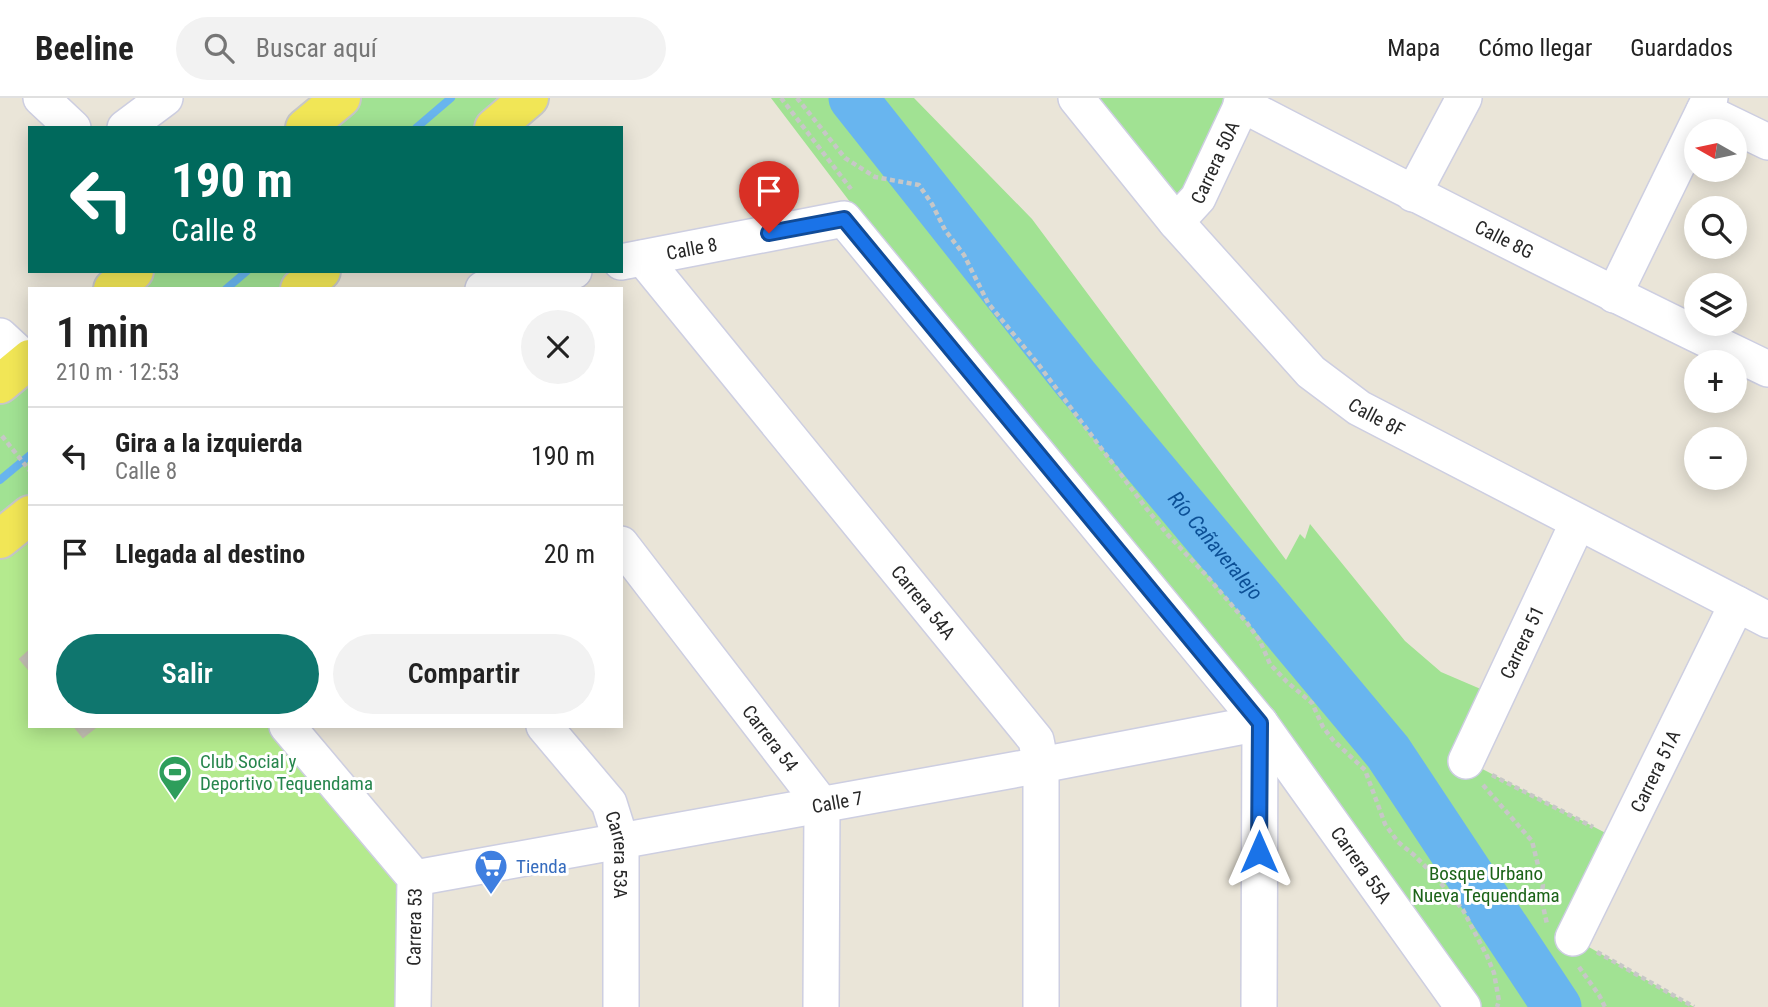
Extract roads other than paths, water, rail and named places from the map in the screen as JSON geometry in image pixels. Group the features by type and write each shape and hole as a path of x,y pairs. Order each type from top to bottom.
{"main road":[{"path":"307,126 341,98"},
{"path":"496,126 529,98"},
{"path":"115,287 132,273"},
{"path":"302,287 319,273"},
{"path":"0,539 28,517"}],"street":[{"path":"41,98 71,126"},
{"path":"128,126 165,98"},
{"name":"Calle 8F","path":"1076,98 1177,222 1311,372 1349,401 1768,621"},
{"path":"1413,194 1464,98"},
{"name":"Carrera 50A","path":"1177,222 1198,198 1243,101"},
{"name":"Calle 8G","path":"1243,101 1413,194 1768,369"},
{"path":"1614,295 1707,105 1768,142"},
{"name":"Calle 8","path":"632,260 844,219"},
{"name":"Carrera 55A","path":"844,219 1260,723 1463,1007"},
{"name":"Carrera 54A","path":"632,260 1036,740 1041,765 1041,1007"},
{"path":"494,287 563,273"},
{"name":"Carrera 51","path":"1466,761 1578,522"},
{"name":"Carrera 54","path":"623,547 822,805"},
{"name":"Carrera 51A","path":"1566,943 1621,841 1737,604"},
{"path":"1259,1007 1260,723"},
{"name":"Calle 7","path":"415,878 1260,723"},
{"name":"Carrera 53","path":"289,728 415,878 413,1007"},
{"name":"Carrera 53A","path":"546,728 609,803 621,841 621,1007"},
{"path":"821,1007 822,805"}],"waterway":[{"path":"418,126 451,98"},
{"name":"Río Cañaveralejo","path":"853,98 1075,378 1388,752 1557,1007"},
{"path":"228,287 245,273"},
{"path":"0,480 28,457"}],"place":[{"name":"Club Social y Deportivo Tequendama","path":"175,802"},
{"name":"Tienda","path":"491,896"}],"park label":[{"name":"Bosque Urbano Nueva Tequendama","path":"1486,884"}]}
